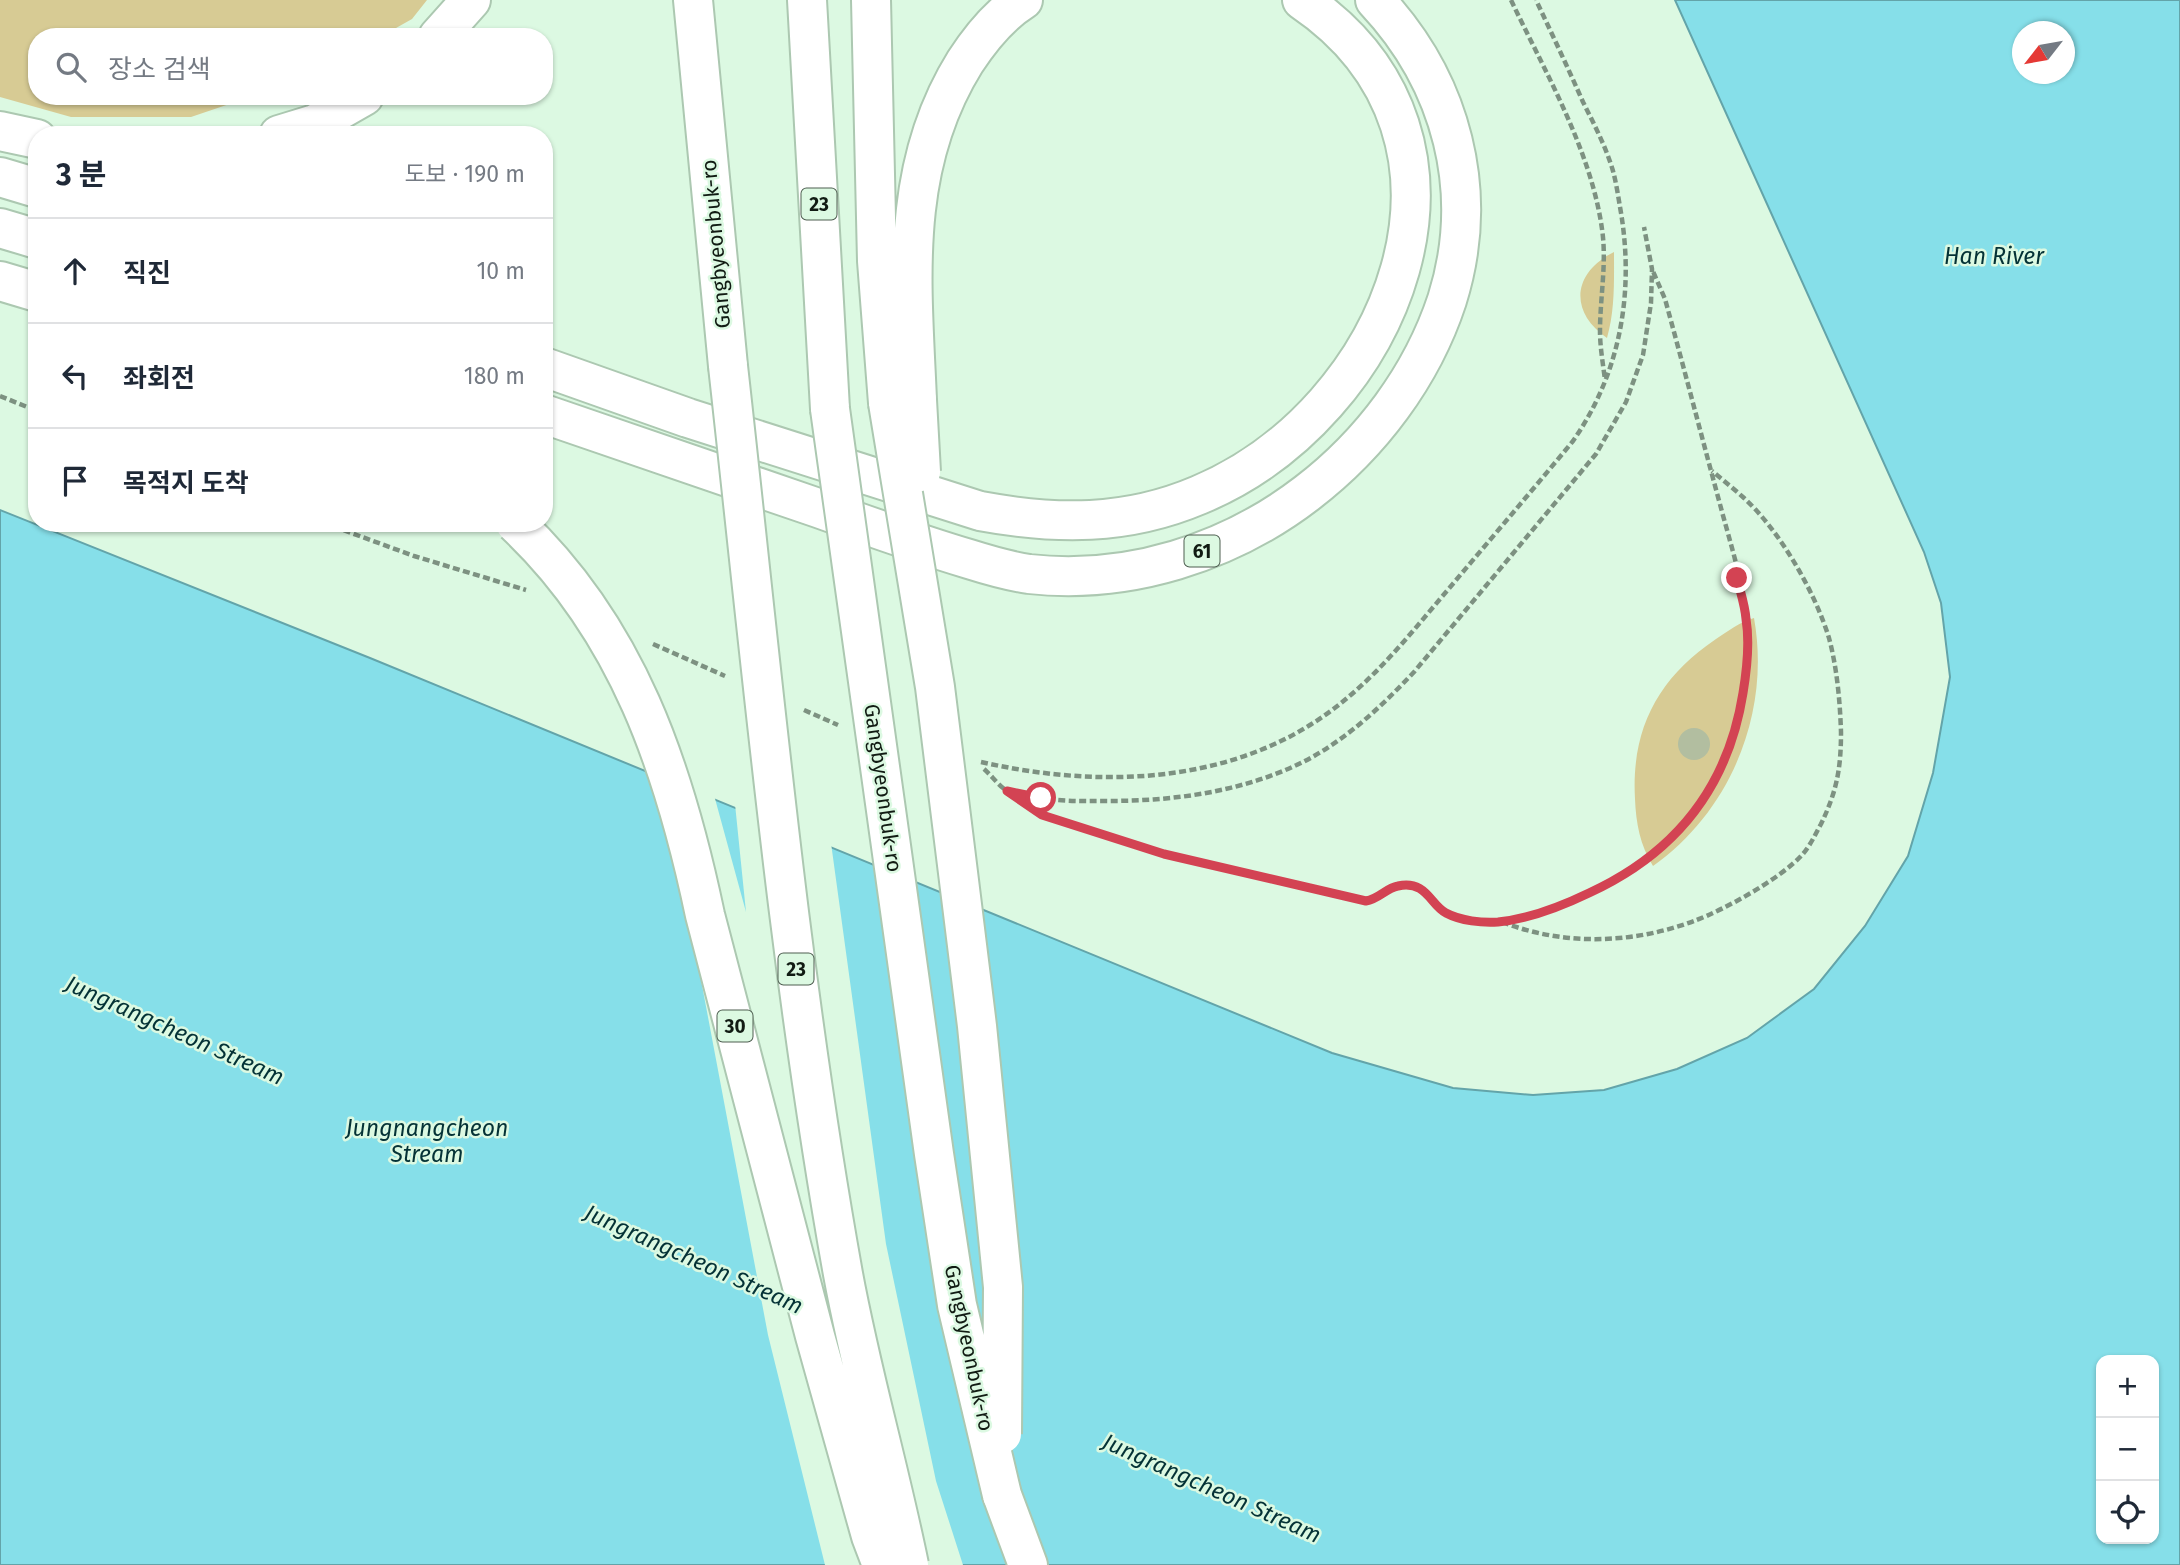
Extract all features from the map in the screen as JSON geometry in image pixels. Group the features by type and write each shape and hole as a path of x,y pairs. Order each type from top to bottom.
{"highway":[{"path":"446,28 471,0"},
{"name":"Gangbyeonbuk-ro","path":"694,0 728,366 799,996 844,1277 865,1381 893,1486 909,1565"},
{"name":"Gangbyeonbuk-ro","path":"807,0 830,409 934,1154 957,1305 1002,1495 1028,1565"},
{"path":"871,0 877,261 902,402 977,1026 1003,1287 1002,1495"},
{"path":"902,402 911,250 921,171 942,106 956,78 995,23 1023,0"},
{"path":"553,370 701,422 943,500 993,513 1060,522 1096,520 1166,507 1209,490 1260,461 1290,439 1341,386 1366,349 1389,306 1410,226 1411,186 1407,148 1382,85 1364,58 1340,32 1302,0"},
{"name":"61","path":"553,417 948,553 1029,573 1100,573 1143,569 1185,558 1241,534 1288,508 1321,482 1382,421 1424,354 1440,320 1453,278 1460,241 1463,200 1459,160 1448,120 1433,83 1416,52 1396,22 1375,0"},
{"path":"308,126 348,105"},
{"path":"0,131 28,137"},
{"path":"0,177 28,185"},
{"path":"0,228 28,236"},
{"path":"0,281 28,289"},
{"name":"30","path":"523,532 570,583 614,649 646,710 672,780 691,845 705,915 815,1336 871,1536 882,1565"}],"path":[{"path":"1511,0 1570,125 1592,186 1602,229 1604,257 1600,334 1605,383"},
{"path":"1007,791 1074,803 1157,800 1242,785 1303,761 1361,723 1386,702 1596,454 1626,402 1643,355 1651,303 1652,269 1644,227"},
{"path":"1500,922 1580,897 1649,859 1686,824 1717,779 1736,732 1746,676 1747,620 1665,299 1652,269"},
{"path":"0,397 28,408"},
{"path":"975,761 1007,791 1042,815 1164,854 1366,901 1376,899 1398,886 1409,886 1429,894 1446,913 1471,920 1500,922 1539,935 1618,938 1673,929 1719,910 1794,863 1813,838 1832,803 1841,759 1840,705 1828,637 1802,578 1768,525 1746,499 1711,471"}],"shaded area":[{"path":"0,0 427,0 412,19 396,28 28,28 28,105 0,97"},
{"path":"28,105 226,105 191,117 71,117"},
{"path":"1614,252 1613,306 1607,338 1586,317 1581,305 1581,293 1583,282 1590,271"},
{"path":"1754,618 1758,653 1756,689 1750,723 1739,757 1724,788 1704,817 1680,843 1653,866 1638,825 1635,774 1638,750 1652,707 1678,671 1696,654 1739,624"}],"water":[{"name":"Jungnangcheon Stream","path":"1675,0 2180,0 2180,1565 0,1565 0,510 28,521 28,532 55,532 370,658 1332,1053 1453,1088 1533,1095 1604,1090 1677,1069 1747,1038 1814,989 1865,926 1908,856 1933,773 1950,677 1941,603 1924,552"}],"pier":[{"path":"655,771 714,795 746,912 735,804 831,843 886,1244 936,1481 963,1565 825,1565 768,1335 681,874"}],"building":[{"path":"1694,728 1706,732 1710,744 1706,756 1694,760 1682,756 1678,744 1682,732"}],"route":[{"path":"1041,798 1007,791 1042,815 1164,854 1366,901 1376,899 1398,886 1409,886 1429,894 1446,913 1488,922 1500,922 1561,905 1603,887 1649,859 1686,824 1717,779 1736,732 1746,676 1747,620 1737,578"}],"water label":[{"name":"Han River","path":"1994,256"},
{"name":"Jungrangcheon Stream","path":"175,1030"},
{"name":"Jungrangcheon Stream","path":"694,1259"},
{"name":"Jungrangcheon Stream","path":"1212,1488"}]}
